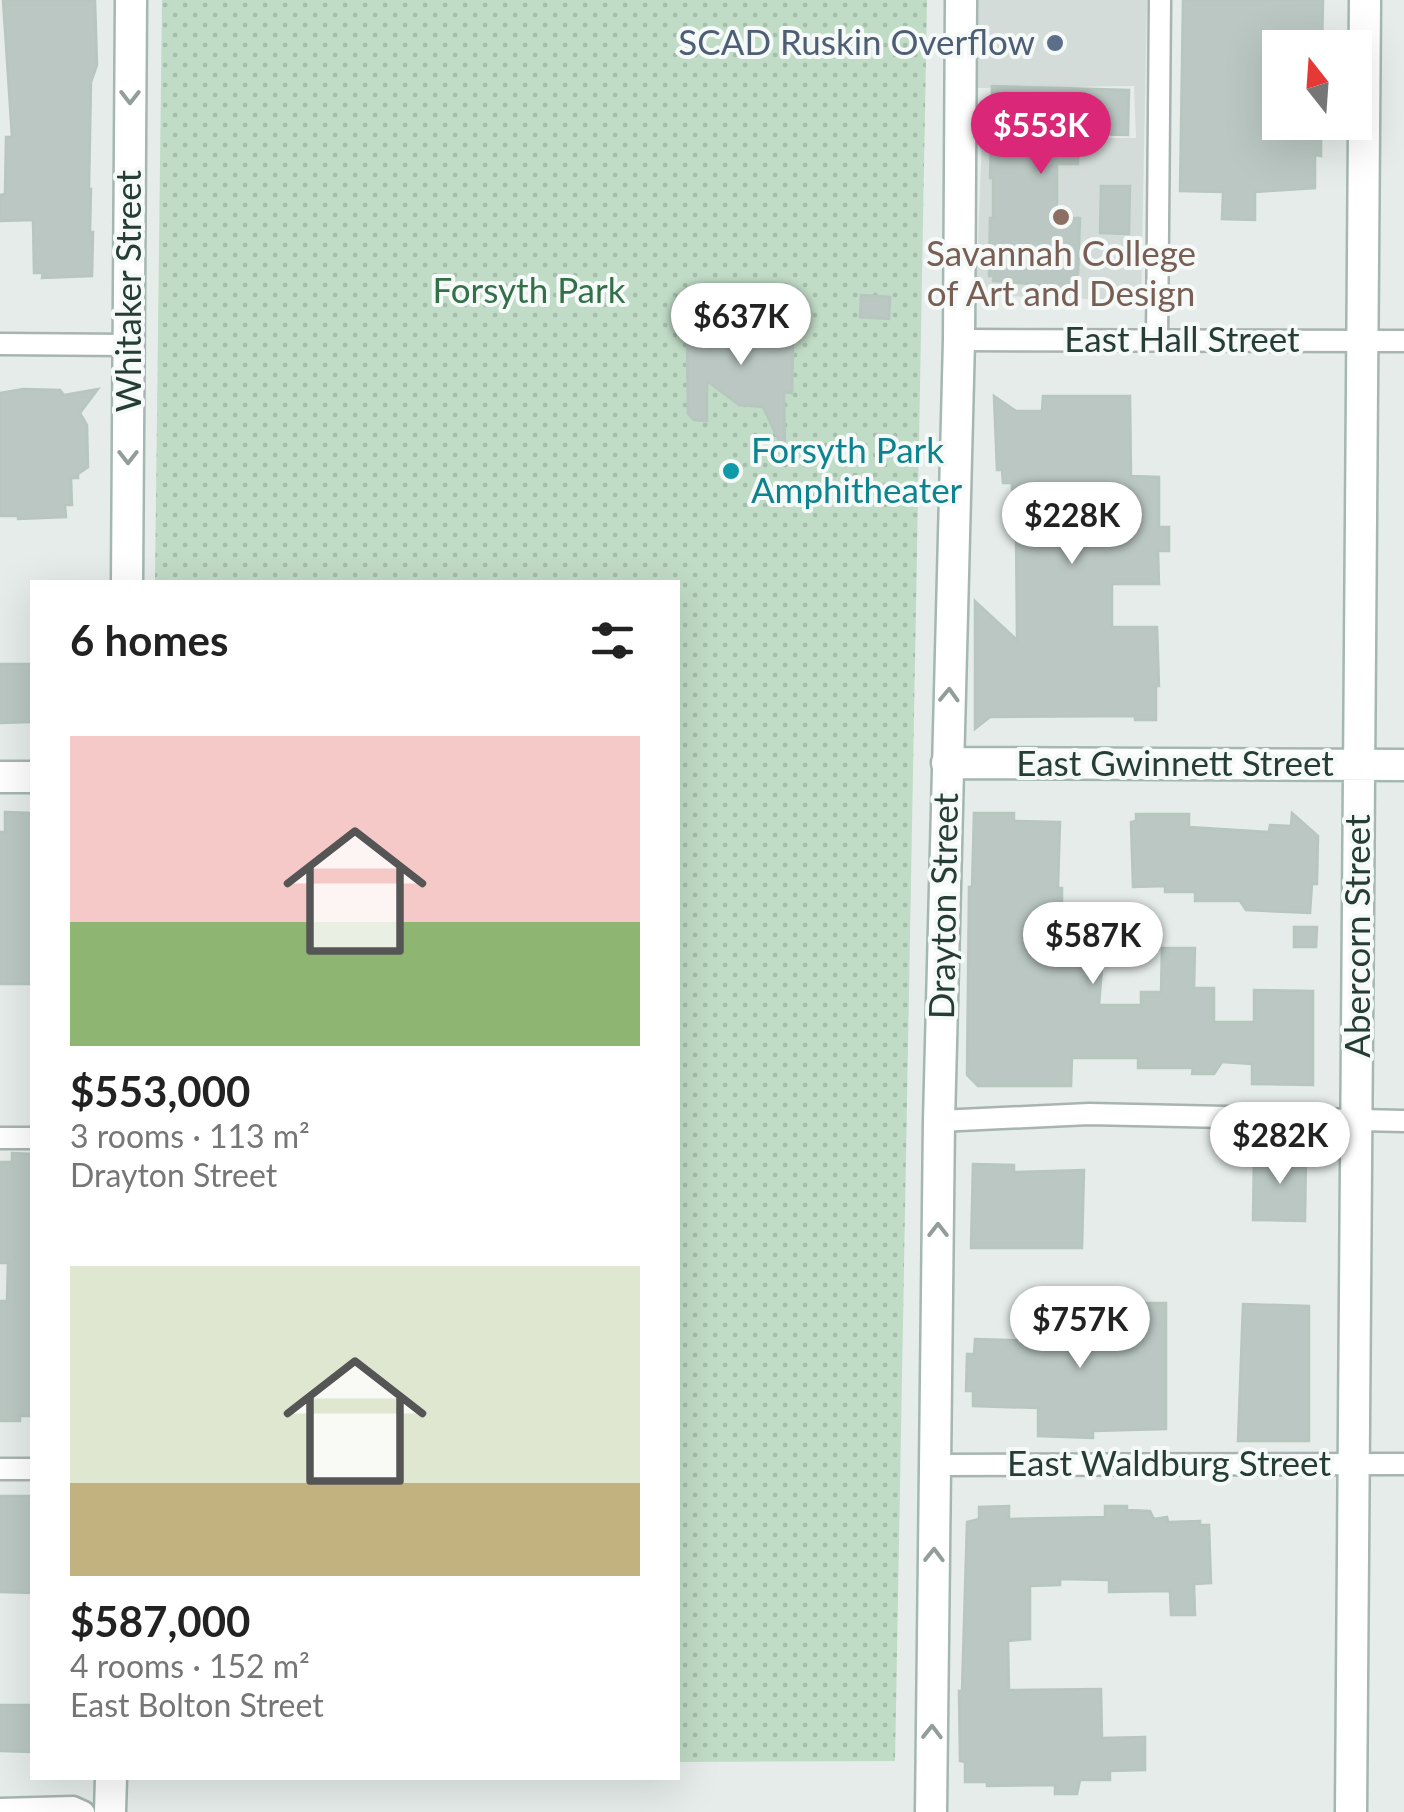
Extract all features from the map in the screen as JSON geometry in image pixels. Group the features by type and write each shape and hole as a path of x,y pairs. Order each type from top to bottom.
{"main road":[{"name":"Whitaker Street","path":"127,580 131,0"},
{"name":"Drayton Street","path":"931,1812 939,1121 959,340 962,0"},
{"name":"Abercorn Street","path":"1352,1812 1365,0"},
{"name":"East Gwinnett Street","path":"947,762 1404,765"},
{"path":"0,777 30,777"},
{"path":"110,1812 112,1780"}],"street":[{"path":"1158,340 1160,0"},
{"name":"East Hall Street","path":"959,340 1404,341"},
{"path":"0,344 128,345"},
{"path":"939,1121 1089,1114 1404,1121"},
{"path":"0,1138 30,1138"},
{"name":"East Waldburg Street","path":"935,1465 1404,1464"},
{"path":"0,1469 30,1470"},
{"path":"0,1809 73,1806 84,1812"}],"shaded area":[{"name":"Savannah College of Art and Design","path":"976,0 1147,0 1141,301 976,295 982,138 1136,138 1134,86 974,88"}],"green space":[{"name":"Forsyth Park","path":"162,0 927,0 895,1761 680,1762 680,580 155,580"}],"building":[{"path":"3,0 95,0 97,65 91,82 89,189 92,276 42,278 43,273 34,273 33,220 0,221 0,195 5,194 6,137 12,137"},
{"path":"1183,0 1323,0 1322,30 1262,30 1262,140 1321,140 1321,156 1315,155 1315,188 1255,192 1255,220 1222,219 1223,192 1180,191"},
{"path":"992,86 1129,90 1128,135 1078,134 1078,164 1057,164 1057,218 1080,218 1078,274 1073,279 1073,292 1046,290 1047,285 993,281 994,276 989,276 993,218"},
{"path":"1101,186 1130,186 1129,234 1100,233"},
{"path":"861,295 890,297 889,319 860,317"},
{"path":"735,302 746,302 754,310 758,338 793,338 792,393 784,392 785,454 763,407 739,405 707,381 707,421 694,420 688,414 687,337 722,337 725,311"},
{"path":"98,389 80,413 87,425 88,467 78,478 71,478 72,505 65,505 66,517 0,516 0,393 60,390 64,395"},
{"path":"994,396 1016,411 1042,411 1043,396 1130,396 1131,476 1159,477 1159,527 1169,527 1169,551 1158,551 1159,584 1112,584 1112,627 1157,627 1156,720 1135,720 1135,716 990,717 975,729 975,601 1017,640 1012,483 1003,483 1002,470 997,470"},
{"path":"0,664 30,664 30,722 0,723"},
{"path":"5,812 30,813 30,984 0,984 0,832 5,832"},
{"path":"974,813 1014,813 1014,821 1060,822 1058,888 1062,888 1062,952 1103,955 1099,1005 1141,1005 1141,992 1161,992 1162,948 1195,948 1194,988 1214,988 1214,1022 1254,1022 1254,990 1313,991 1313,1085 1252,1084 1252,1064 1222,1062 1214,1074 1192,1074 1193,1068 1138,1068 1138,1058 1072,1058 1071,1086 978,1086 967,1075 969,887"},
{"path":"1292,813 1318,836 1317,884 1312,884 1310,913 1246,910 1240,901 1195,901 1195,892 1165,892 1165,886 1133,887 1131,822 1136,821 1136,814 1189,814 1189,827 1269,832 1270,825 1291,826"},
{"path":"1294,927 1317,927 1316,947 1294,947"},
{"path":"12,1153 30,1154 30,1416 20,1416 20,1421 0,1421 0,1301 7,1301 8,1263 0,1263 0,1162 12,1162"},
{"path":"1254,1154 1306,1155 1305,1221 1253,1220"},
{"path":"973,1164 1014,1165 1014,1172 1084,1170 1082,1248 971,1248"},
{"path":"1114,1303 1166,1303 1166,1429 1093,1431 1093,1438 1038,1436 1038,1408 973,1406 973,1391 966,1391 967,1354 974,1354 975,1339 1039,1341 1040,1310 1114,1312"},
{"path":"1243,1304 1309,1306 1309,1441 1238,1441"},
{"path":"0,1496 30,1496 30,1593 0,1592"},
{"path":"1009,1506 1009,1519 1105,1517 1105,1506 1127,1506 1127,1510 1150,1511 1154,1519 1167,1517 1168,1522 1200,1521 1200,1525 1209,1525 1211,1583 1194,1584 1195,1615 1171,1615 1170,1591 1109,1592 1109,1580 1060,1579 1060,1585 1030,1586 1030,1639 1008,1641 1009,1690 1101,1689 1102,1738 1145,1737 1145,1770 1110,1771 1110,1780 1080,1780 1077,1794 1055,1794 1055,1785 987,1786 987,1782 965,1782 965,1762 960,1761 959,1691 967,1522 979,1519 979,1507"},
{"path":"0,1705 30,1705 30,1752 0,1751"}],"place":[{"name":"SCAD Ruskin Overflow","path":"1055,43"},
{"name":"Savannah College of Art and Design","path":"1061,217"},
{"name":"Forsyth Park Amphitheater","path":"731,471"}]}
